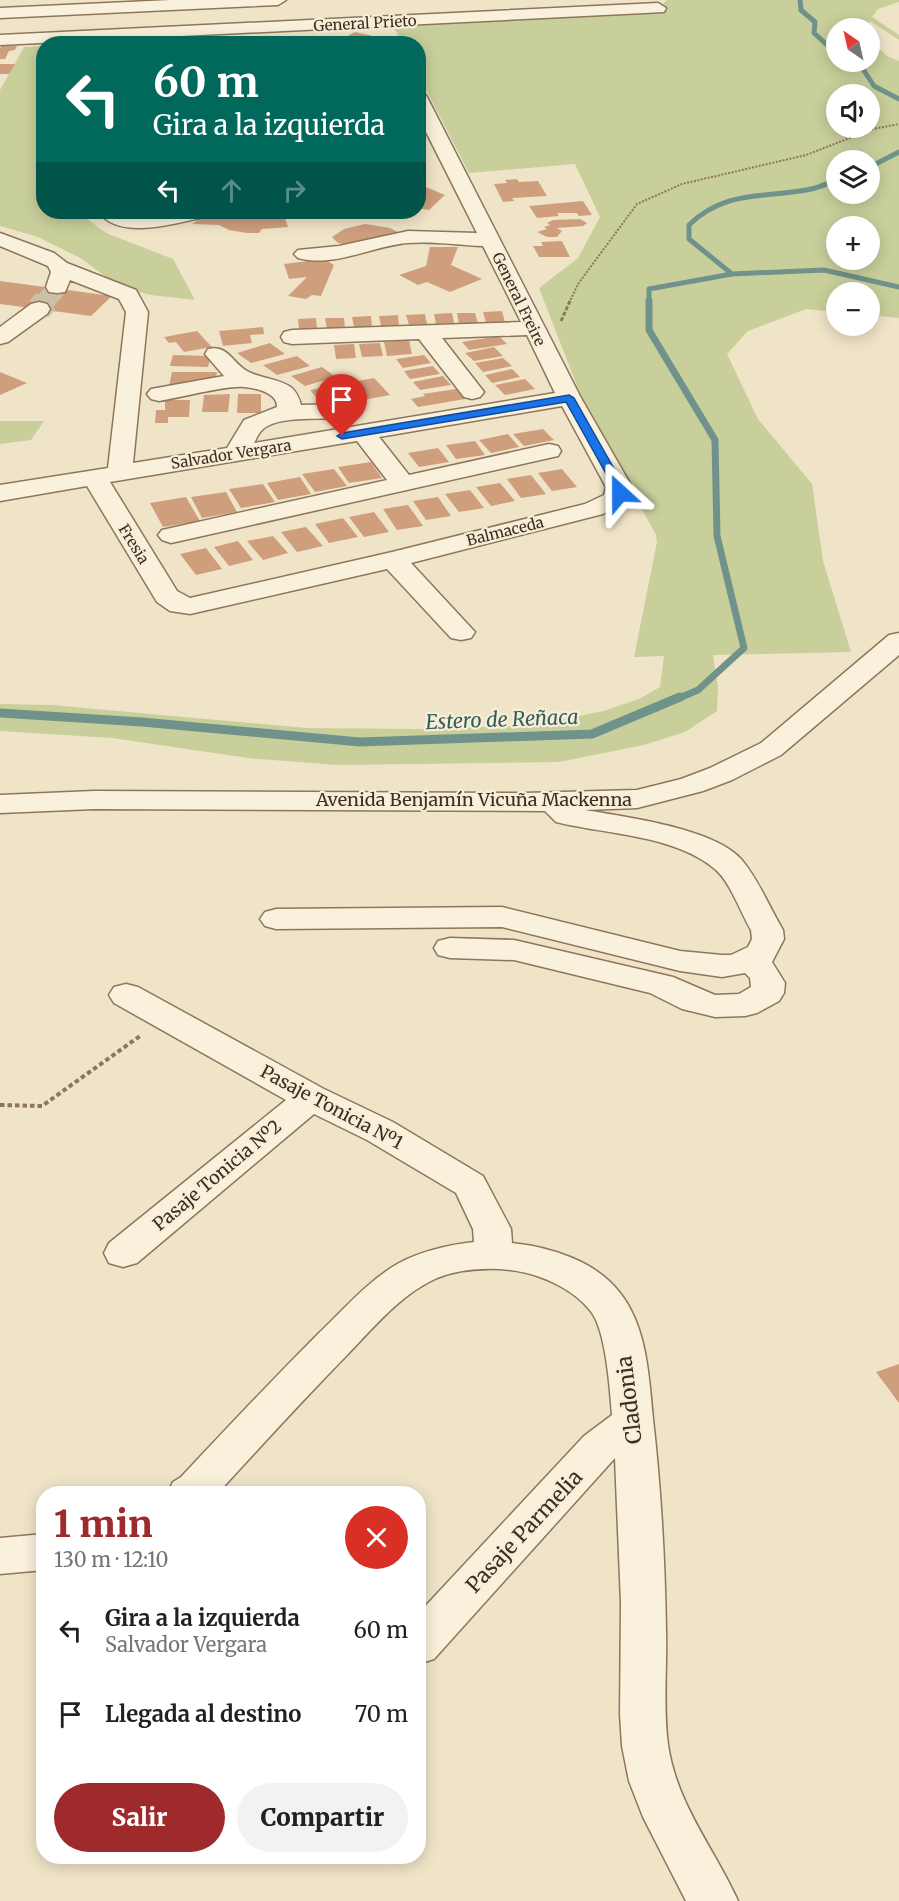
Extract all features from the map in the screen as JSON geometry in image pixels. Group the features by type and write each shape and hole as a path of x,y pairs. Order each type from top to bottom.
{"street":[{"path":"0,13 278,0"},
{"name":"General Prieto","path":"92,36 275,28 384,28 658,8"},
{"path":"275,28 280,34 285,35 325,36"},
{"name":"General Prieto","path":"0,40 36,38"},
{"name":"General Freire","path":"426,113 546,354 619,488 616,499"},
{"path":"426,147 442,145"},
{"path":"119,219 139,222 157,219"},
{"path":"305,254 339,252 408,237 489,240"},
{"path":"0,239 47,257 58,278 128,295 137,312 120,472"},
{"path":"0,337 39,309"},
{"path":"292,337 535,328"},
{"path":"426,333 472,392"},
{"path":"216,354 244,379 280,391 288,397 289,411"},
{"path":"159,394 244,379"},
{"name":"Salvador Vergara","path":"0,493 569,398"},
{"path":"236,453 252,425 289,411 325,413 344,411"},
{"path":"373,431 412,482"},
{"path":"171,535 549,451"},
{"name":"Fresia","path":"94,477 167,596 180,605"},
{"name":"Balmaceda","path":"180,605 203,604 393,560 594,509 616,499"},
{"path":"393,560 461,632"},
{"name":"Avenida Benjamín Vicuña Mackenna","path":"0,804 94,800 548,801 637,799 674,790 721,774 747,762 792,734 899,641"},
{"path":"612,799 625,809 670,827 687,842"},
{"path":"276,919 502,917 680,961 722,966 751,961 766,947 767,930 728,864 687,842 567,815 548,801"},
{"path":"450,948 514,950 661,985 694,1001 716,1006 745,1005 767,993 769,985 767,976 751,961"},
{"name":"Pasaje Tonicia Nº1","path":"126,995 311,1098 380,1131 470,1185 492,1229 493,1255"},
{"name":"Pasaje Tonicia Nº2","path":"123,1253 311,1098"},
{"name":"Cladonia","path":"199,1486 306,1371 388,1290 425,1268 470,1257 493,1255 538,1262 560,1269 587,1286 610,1306 626,1359 633,1421 642,1556 644,1667 642,1723 648,1763 660,1803 678,1844 713,1901"},
{"name":"Pasaje Parmelia","path":"426,1636 599,1449 633,1421"},
{"path":"0,1556 36,1553"}],"path":[{"path":"546,354 578,284 637,204 673,186 814,154 885,125 899,124"},
{"path":"0,1105 42,1106 165,1018"}],"green space":[{"path":"667,0 899,0 899,2 878,9 874,18 826,18 826,72 880,72 880,49 887,56 899,61 899,318 880,316 880,282 826,282 826,311 806,309 748,331 727,354 758,419 812,484 823,561 851,652 713,655 718,687 717,711 685,732 644,745 559,762 337,765 248,758 112,738 0,731 0,704 52,705 307,728 421,729 517,726 604,711 641,698 660,687 664,656 634,657 657,542 656,535 581,396 539,288 578,258 600,217 575,164 469,173 426,90 426,36 398,36 393,26 638,14 658,8"},
{"path":"880,22 899,35 899,40 880,28"},
{"path":"36,46 36,219 87,219 106,233 173,259 195,300 151,295 119,287 82,259 38,237 0,226 0,90 24,47"},
{"path":"0,421 44,421 31,440 0,444"}],"building":[{"path":"355,32 373,36 348,36"},
{"path":"2,46 17,46 15,50 9,51 5,59 0,59"},
{"path":"0,64 15,64 9,74 0,74"},
{"path":"517,179 519,182 538,181 547,196 512,198 514,201 503,202 494,184"},
{"path":"426,187 445,195 429,210 426,209"},
{"path":"583,201 592,215 557,213 559,216 537,218 529,206"},
{"path":"200,219 285,219 288,227 247,233 229,230 219,225 192,224"},
{"path":"580,219 587,223 583,226 557,228 562,231 557,237 547,237 537,232 547,229 544,227 550,225 547,223 553,220"},
{"path":"365,224 390,228 398,232 348,245 338,243 332,237 344,229"},
{"path":"562,241 570,257 539,257 533,246 543,246 541,242"},
{"path":"430,247 458,247 451,265 482,279 450,292 427,282 418,285 399,275 426,266"},
{"path":"324,259 334,265 321,296 312,295 306,299 288,296 307,277 289,279 284,264"},
{"path":"0,281 112,296 91,316 0,304"},
{"path":"502,311 505,322 486,322 483,312"},
{"path":"452,313 454,323 436,324 434,314"},
{"path":"457,313 475,313 478,323 459,324"},
{"path":"425,314 427,324 409,325 406,315"},
{"path":"398,315 399,326 381,326 379,316"},
{"path":"371,316 372,327 354,327 352,317"},
{"path":"316,318 317,329 299,329 298,319"},
{"path":"325,318 344,318 345,328 327,329"},
{"path":"263,327 264,334 250,335 252,343 223,346 219,331"},
{"path":"197,331 212,347 184,352 176,342 169,343 164,337"},
{"path":"499,336 507,344 469,350 462,342"},
{"path":"409,340 412,354 387,356 384,342"},
{"path":"270,343 285,354 251,363 237,353"},
{"path":"380,343 383,356 362,357 359,344"},
{"path":"354,344 356,358 336,359 334,345"},
{"path":"494,347 503,356 474,361 465,353"},
{"path":"173,355 211,356 208,367 170,366"},
{"path":"424,355 431,363 403,368 396,359"},
{"path":"297,356 310,366 277,375 263,365"},
{"path":"503,358 512,366 483,372 475,363"},
{"path":"433,366 440,374 410,379 404,371"},
{"path":"322,367 336,377 305,386 291,376"},
{"path":"512,369 520,377 492,383 485,375"},
{"path":"0,372 27,383 0,395"},
{"path":"172,372 217,372 215,382 184,382 183,386 169,386"},
{"path":"443,376 451,385 420,390 413,382"},
{"path":"374,378 390,395 363,400 348,383"},
{"path":"525,379 535,389 505,395 495,385"},
{"path":"337,385 353,404 326,409 310,390"},
{"path":"456,389 465,399 418,407 411,399 425,396 423,394"},
{"path":"230,394 228,412 202,412 204,395"},
{"path":"238,394 261,394 261,413 237,413"},
{"path":"165,400 190,400 189,417 168,417 168,423 155,423 156,410 165,410"},
{"path":"543,429 554,440 524,446 513,434"},
{"path":"508,434 519,447 491,453 479,440"},
{"path":"475,441 485,455 456,459 446,445"},
{"path":"438,448 449,462 419,467 408,453"},
{"path":"371,462 382,478 349,483 338,467"},
{"path":"334,469 347,486 315,492 302,474"},
{"path":"562,469 577,487 552,491 538,473"},
{"path":"531,475 546,494 521,498 507,479"},
{"path":"300,477 311,494 278,500 267,483"},
{"path":"500,483 515,501 491,506 476,487"},
{"path":"263,484 275,502 241,508 229,489"},
{"path":"470,490 484,508 459,512 445,494"},
{"path":"226,492 237,512 202,518 191,497"},
{"path":"186,497 200,521 163,527 150,503"},
{"path":"438,497 451,516 426,520 413,501"},
{"path":"408,505 423,526 397,530 383,509"},
{"path":"374,512 389,532 364,537 349,517"},
{"path":"343,518 358,537 329,543 315,524"},
{"path":"306,527 323,546 297,552 281,532"},
{"path":"273,536 288,553 263,560 247,541"},
{"path":"238,541 253,560 229,566 214,547"},
{"path":"206,548 222,569 196,575 180,554"},
{"path":"899,1364 899,1403 876,1372"}],"waterway":[{"path":"800,0 801,10 815,22 814,33 826,44"},
{"path":"865,72 874,86 899,99"},
{"path":"880,162 899,152"},
{"path":"732,274 689,239 689,225 703,214 731,200 794,192 826,184"},
{"name":"Estero de Reñaca","path":"732,274 824,270 899,287"},
{"name":"Estero de Reñaca","path":"677,699 698,690 744,648 717,536 715,440 649,330 649,289 732,274"},
{"name":"Estero de Reñaca","path":"0,713 142,722 360,742 592,734 680,697"}],"tunnel":[{"path":"44,303 56,289"},
{"path":"39,309 46,301"}],"route":[{"path":"342,436 569,398 620,493"}]}
